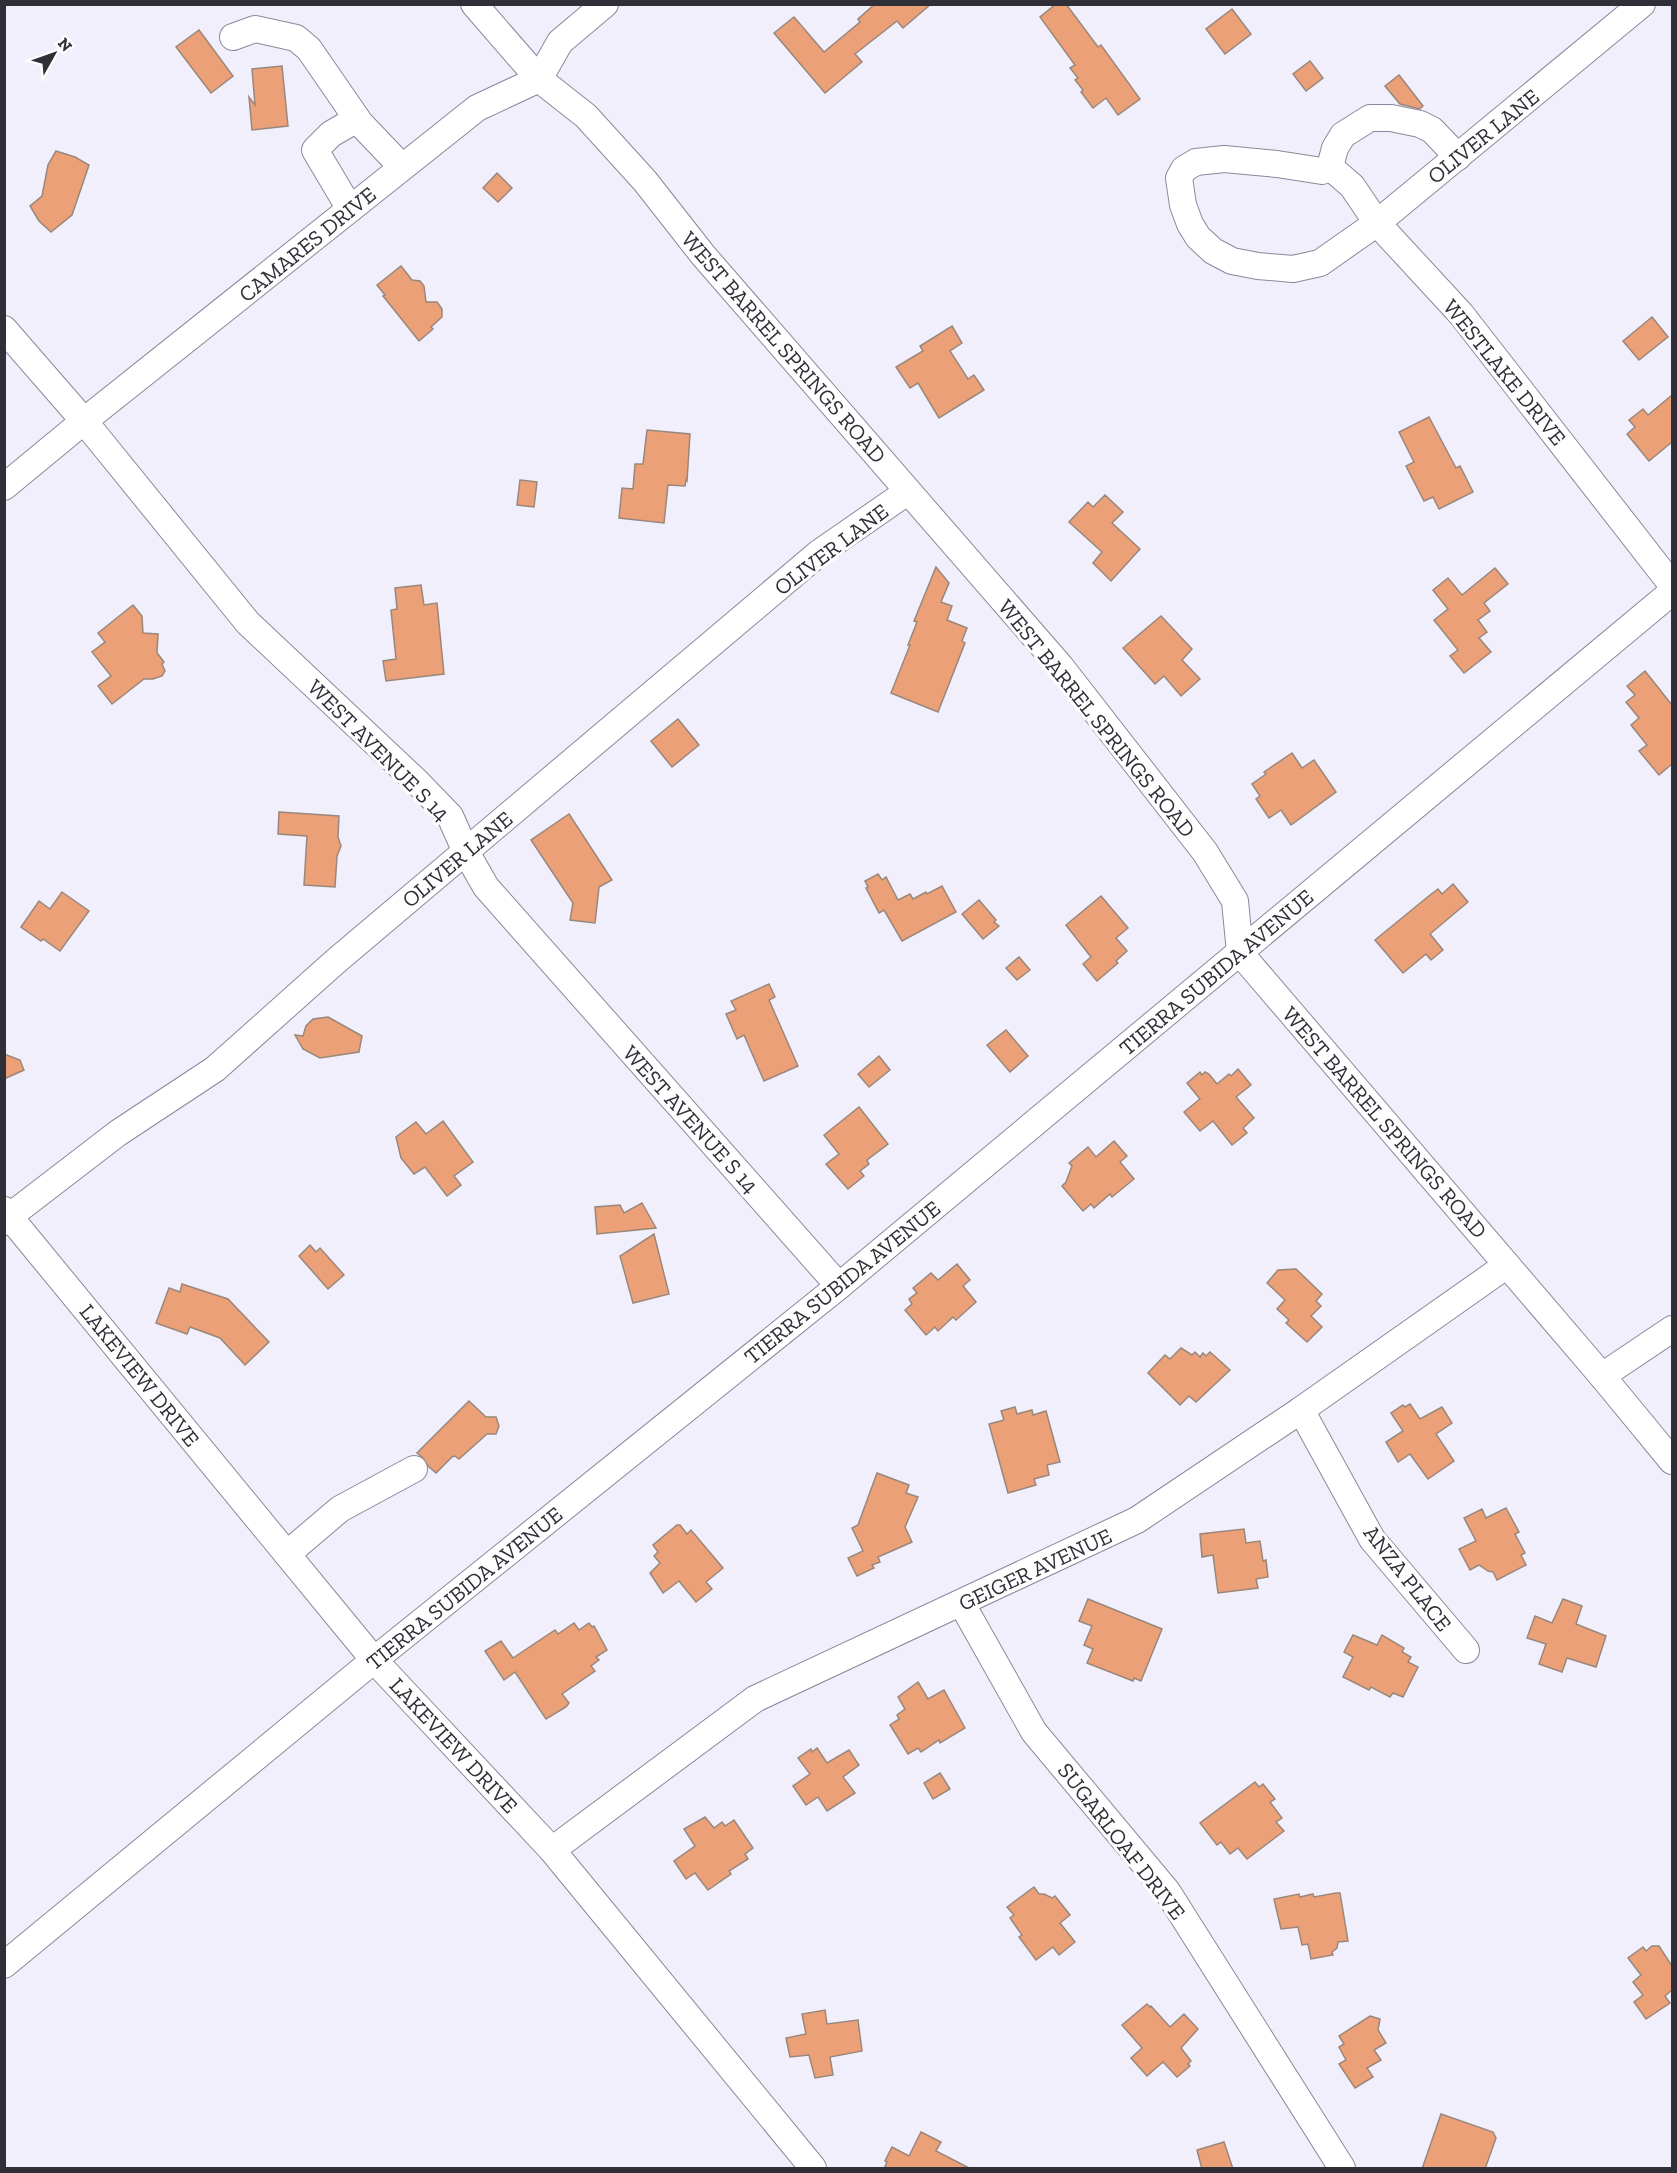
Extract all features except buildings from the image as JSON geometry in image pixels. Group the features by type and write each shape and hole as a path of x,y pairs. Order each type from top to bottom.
{"street":[{"name":"WEST BARREL SPRINGS ROAD","path":"474,4 539,79 586,116 645,181 703,255 1062,667 1205,852 1235,902 1240,953 1672,1461"},
{"path":"539,79 560,42 606,4"},
{"name":"OLIVER LANE","path":"1330,167 1322,171 1224,159 1196,162 1184,169 1179,178 1183,205 1198,237 1213,251 1232,261 1293,269 1320,263 1377,223 1642,4"},
{"path":"233,37 255,29 296,38 309,49 357,119 402,167"},
{"name":"CAMARES DRIVE","path":"4,487 477,108 539,79"},
{"path":"1330,167 1335,148 1343,135 1370,118 1391,118 1420,124 1432,130 1458,157"},
{"path":"350,209 315,150 331,134 357,119"},
{"name":"WESTLAKE DRIVE","path":"1330,167 1352,186 1377,223 1461,314 1672,585"},
{"name":"WEST AVENUE S 14","path":"4,329 84,421 248,623 450,816 466,852 486,887 839,1286"},
{"name":"OLIVER LANE","path":"6,1216 118,1133 215,1069 336,961 819,553 908,492"},
{"name":"TIERRA SUBIDA AVENUE","path":"7,1961 374,1659 839,1286 1672,592"},
{"name":"LAKEVIEW DRIVE","path":"6,1216 374,1659 552,1850 813,2169"},
{"name":"GEIGER AVENUE","path":"552,1850 755,1699 962,1604 1137,1520 1300,1410 1507,1265"},
{"path":"1602,1376 1672,1329"},
{"name":"ANZA PLACE","path":"1300,1410 1372,1539 1466,1650"},
{"path":"287,1554 340,1509 414,1469"},
{"name":"SUGARLOAF DRIVE","path":"962,1604 1035,1732 1167,1891 1342,2169"}]}
